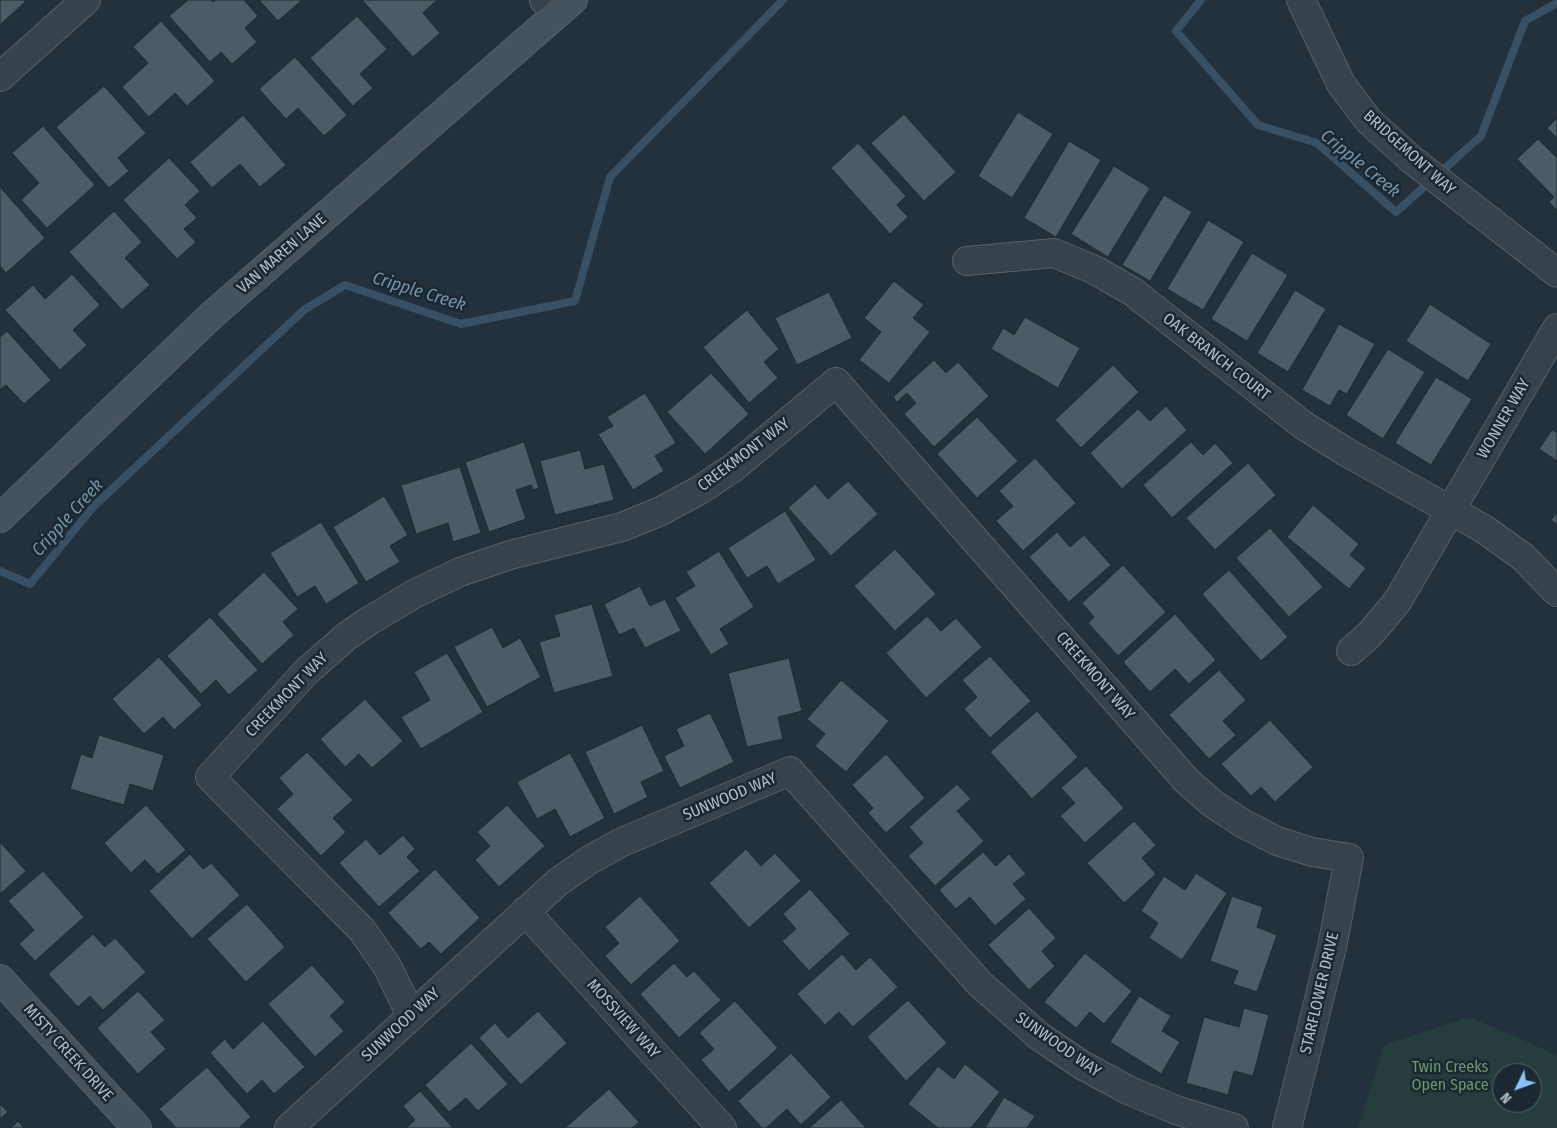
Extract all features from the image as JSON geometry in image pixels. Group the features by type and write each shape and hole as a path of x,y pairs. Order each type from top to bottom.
{"main road":[{"name":"VAN MAREN LANE","path":"0,518 212,315 558,5"},
{"name":"MISTY CREEK DRIVE","path":"0,979 137,1128"}],"street":[{"path":"0,77 86,0"},
{"name":"BRIDGEMONT WAY","path":"1301,0 1341,84 1369,121 1411,159 1469,206 1557,273"},
{"name":"OAK BRANCH COURT","path":"967,261 1054,253 1095,270 1134,292 1303,425 1346,452 1484,529 1523,558 1557,592"},
{"name":"WONNER WAY","path":"1352,651 1370,634 1397,602 1557,328"},
{"name":"CREEKMONT WAY","path":"411,1015 387,966 362,930 210,778 306,672 347,636 369,621 414,594 460,572 510,555 622,527 661,511 698,491 734,467 836,382 1186,780 1229,814 1277,841 1312,852 1349,858"},
{"name":"SUNWOOD WAY","path":"289,1128 558,882 588,861 620,844 790,771 980,984 1039,1036 1082,1065 1128,1090 1176,1110 1234,1128"},
{"name":"STARFLOWER DRIVE","path":"1287,1128 1332,947 1349,858"},
{"name":"MOSSVIEW WAY","path":"525,911 722,1128"}],"green space":[{"name":"Twin Creeks Open Space","path":"1470,1017 1557,1055 1557,1128 1358,1128 1384,1045"}],"building":[{"path":"0,0 24,0 25,2 0,25"},
{"path":"188,0 211,0 213,2 215,0 244,0 258,16 245,28 257,42 232,64 221,52 210,62 169,16"},
{"path":"259,0 302,0 278,21"},
{"path":"362,0 437,0 423,13 440,33 413,57"},
{"path":"357,16 387,49 360,74 373,88 353,106 310,58"},
{"path":"161,21 215,81 187,106 175,93 149,117 122,87 148,63 133,47"},
{"path":"295,57 347,115 324,136 298,108 286,119 259,89"},
{"path":"104,86 146,133 118,158 129,171 109,188 56,127"},
{"path":"1018,112 1053,134 1012,198 978,176"},
{"path":"904,114 956,172 924,201 871,143"},
{"path":"243,115 286,165 260,187 240,164 212,188 190,162"},
{"path":"1557,118 1557,138 1547,128"},
{"path":"43,126 95,185 47,228 21,200 39,183 12,153"},
{"path":"1538,139 1557,158 1557,211 1549,202 1554,197 1517,159"},
{"path":"1069,141 1101,160 1056,237 1024,218"},
{"path":"858,143 906,196 897,205 908,217 890,234 831,168"},
{"path":"169,158 200,191 185,205 197,218 184,229 196,242 177,259 123,200"},
{"path":"1114,166 1150,188 1108,257 1071,234"},
{"path":"0,187 45,238 6,273 0,266"},
{"path":"1164,195 1192,212 1150,281 1122,265"},
{"path":"114,211 142,242 125,258 150,285 122,310 69,252"},
{"path":"1208,220 1244,242 1203,310 1167,289"},
{"path":"1252,253 1288,275 1247,341 1211,319"},
{"path":"72,274 100,305 73,330 87,345 60,370 5,310 33,285 45,299"},
{"path":"894,281 924,305 913,318 930,332 889,383 859,360 881,332 864,318"},
{"path":"1295,290 1326,309 1288,372 1257,353"},
{"path":"829,292 852,338 797,365 775,318"},
{"path":"1430,304 1491,344 1468,381 1406,341"},
{"path":"747,310 779,349 764,362 778,378 749,403 703,347"},
{"path":"1025,317 1080,348 1058,388 991,349 1003,328 1014,335"},
{"path":"1339,324 1375,344 1347,394 1339,390 1330,406 1302,390"},
{"path":"7,331 51,380 24,404 6,385 0,390 0,337"},
{"path":"1388,349 1425,372 1383,439 1346,415"},
{"path":"934,360 946,373 958,362 989,396 934,447 904,414 916,403 907,393 897,402 893,397"},
{"path":"1113,365 1139,392 1081,448 1055,420"},
{"path":"711,373 749,414 705,454 667,412"},
{"path":"1436,377 1472,399 1431,465 1395,443"},
{"path":"645,393 676,443 655,456 664,471 633,490 598,434 613,426 607,417"},
{"path":"1166,406 1187,430 1122,489 1090,453 1138,409 1150,421"},
{"path":"977,417 1018,461 977,498 937,454"},
{"path":"1552,430 1557,433 1557,461 1539,449"},
{"path":"524,442 539,488 533,490 531,485 516,490 526,519 489,532 465,462"},
{"path":"1191,442 1203,455 1215,443 1233,463 1172,518 1143,485"},
{"path":"580,450 585,469 604,464 614,500 555,515 540,461"},
{"path":"1035,458 1076,503 1023,551 996,521 1013,506 999,491"},
{"path":"1248,463 1276,495 1215,550 1186,518"},
{"path":"460,467 481,533 453,542 448,523 416,534 401,485"},
{"path":"848,481 878,514 831,556 788,508 815,484 828,499"},
{"path":"384,496 408,535 390,546 400,562 366,582 333,527"},
{"path":"1313,505 1359,544 1350,555 1366,568 1349,589 1287,537"},
{"path":"785,511 816,560 778,584 767,566 747,578 728,548"},
{"path":"1557,512 1557,525 1551,520"},
{"path":"321,522 359,583 326,604 315,586 297,597 270,553"},
{"path":"1270,528 1323,587 1289,617 1236,558"},
{"path":"1057,532 1070,547 1084,535 1111,565 1069,602 1029,557"},
{"path":"895,549 936,594 895,631 854,586"},
{"path":"719,551 754,607 720,629 729,644 711,655 675,598 695,586 686,572"},
{"path":"1123,565 1166,612 1118,656 1088,623 1094,617 1082,603"},
{"path":"1229,570 1288,637 1261,661 1202,594"},
{"path":"264,572 298,609 283,622 294,635 262,664 217,614"},
{"path":"640,586 650,606 665,599 681,631 645,648 634,628 619,635 604,604"},
{"path":"592,604 613,676 554,693 539,642 560,636 554,615"},
{"path":"1175,614 1216,660 1189,684 1175,669 1150,692 1123,662"},
{"path":"927,616 941,631 956,618 982,647 926,698 886,653"},
{"path":"210,617 258,670 229,695 216,680 201,694 167,656"},
{"path":"492,627 503,648 520,638 541,677 487,707 454,647"},
{"path":"447,653 483,712 421,749 401,717 430,700 414,672"},
{"path":"990,656 1031,701 990,738 964,709 977,697 962,680"},
{"path":"159,657 202,705 174,730 163,717 144,734 112,699"},
{"path":"789,658 802,711 778,717 783,739 747,747 728,673"},
{"path":"1219,670 1246,700 1223,721 1236,735 1209,759 1169,715"},
{"path":"841,680 889,721 846,772 815,746 825,734 807,719"},
{"path":"365,699 403,741 372,768 359,754 345,767 320,739"},
{"path":"1037,711 1078,757 1032,799 990,752"},
{"path":"710,713 734,762 680,788 664,756 684,746 676,729"},
{"path":"1270,720 1313,767 1275,802 1261,787 1251,796 1221,764"},
{"path":"642,725 664,771 641,782 648,797 614,814 585,752"},
{"path":"99,735 164,755 153,791 130,784 124,805 70,789 81,754 92,758"},
{"path":"307,752 353,800 333,818 346,832 321,856 277,809 293,794 279,778"},
{"path":"570,753 605,818 570,837 555,809 537,819 517,782"},
{"path":"886,754 925,798 886,833 868,813 873,808 852,785"},
{"path":"1086,766 1124,808 1085,843 1060,816 1075,803 1061,788"},
{"path":"957,784 971,799 957,811 984,841 935,886 908,856 923,843 909,827"},
{"path":"146,805 186,850 158,874 145,860 131,873 104,843"},
{"path":"507,805 545,846 499,887 475,860 490,846 477,832"},
{"path":"1134,821 1156,845 1142,858 1156,874 1124,903 1087,863"},
{"path":"403,835 415,849 407,857 420,871 379,907 339,863 366,839 380,855"},
{"path":"0,842 26,871 0,894"},
{"path":"746,849 761,866 775,853 801,881 749,928 709,883"},
{"path":"983,852 996,866 1009,854 1026,874 1013,884 1026,899 995,926 970,897 956,909 939,890"},
{"path":"190,854 203,869 211,863 240,895 192,939 149,891"},
{"path":"435,869 480,918 441,954 429,942 421,949 388,913"},
{"path":"43,871 84,917 35,961 19,944 34,930 8,901"},
{"path":"1196,873 1227,893 1182,960 1149,938 1158,923 1141,911 1164,876 1185,890"},
{"path":"810,889 850,934 809,971 782,941 796,929 783,914"},
{"path":"640,896 680,941 631,985 605,956 619,943 605,927"},
{"path":"1232,896 1263,907 1257,927 1277,935 1257,992 1233,984 1238,971 1210,961"},
{"path":"247,904 285,947 246,982 207,939"},
{"path":"1029,908 1056,938 1042,951 1055,966 1029,990 988,945"},
{"path":"93,934 105,947 115,938 146,972 103,1010 90,996 78,1007 48,974"},
{"path":"1085,953 1132,991 1104,1024 1090,1012 1076,1028 1044,1002"},
{"path":"842,954 856,970 870,957 898,987 853,1027 839,1012 825,1025 797,994"},
{"path":"674,963 687,977 694,971 721,1000 679,1038 640,994"},
{"path":"312,965 345,1002 330,1016 344,1031 315,1057 268,1004"},
{"path":"138,991 165,1020 151,1032 166,1049 138,1074 97,1028"},
{"path":"1139,996 1171,1016 1162,1031 1180,1042 1161,1074 1110,1042"},
{"path":"908,1000 947,1043 906,1081 867,1037"},
{"path":"735,1001 778,1048 729,1092 701,1060 714,1049 699,1033"},
{"path":"1244,1008 1269,1015 1253,1076 1234,1071 1228,1095 1186,1083 1204,1017 1239,1027"},
{"path":"538,1011 567,1043 521,1085 479,1038 495,1023 508,1038"},
{"path":"263,1021 305,1067 274,1094 262,1080 247,1094 210,1053 225,1039 233,1049"},
{"path":"471,1043 508,1084 478,1111 466,1098 449,1112 425,1085"},
{"path":"791,1053 831,1097 801,1125 787,1109 766,1128 762,1128 738,1101"},
{"path":"965,1064 1000,1092 971,1128 938,1128 908,1104 938,1066 954,1079"},
{"path":"207,1067 251,1117 239,1128 176,1128 159,1109"},
{"path":"609,1089 639,1122 632,1128 565,1128"},
{"path":"420,1091 453,1128 406,1128 415,1120 403,1106"},
{"path":"1004,1097 1035,1116 1027,1128 985,1128"},
{"path":"841,1100 866,1128 809,1128"},
{"path":"0,1104 8,1112 0,1119"},
{"path":"18,1121 24,1128 11,1128"}],"waterway":[{"name":"Cripple Creek","path":"0,571 30,584 94,506 304,310 345,285 461,324 575,301 610,177 783,0"},
{"name":"Cripple Creek","path":"1201,0 1176,31 1258,125 1317,143 1396,212 1481,136 1525,21 1557,3"}]}
